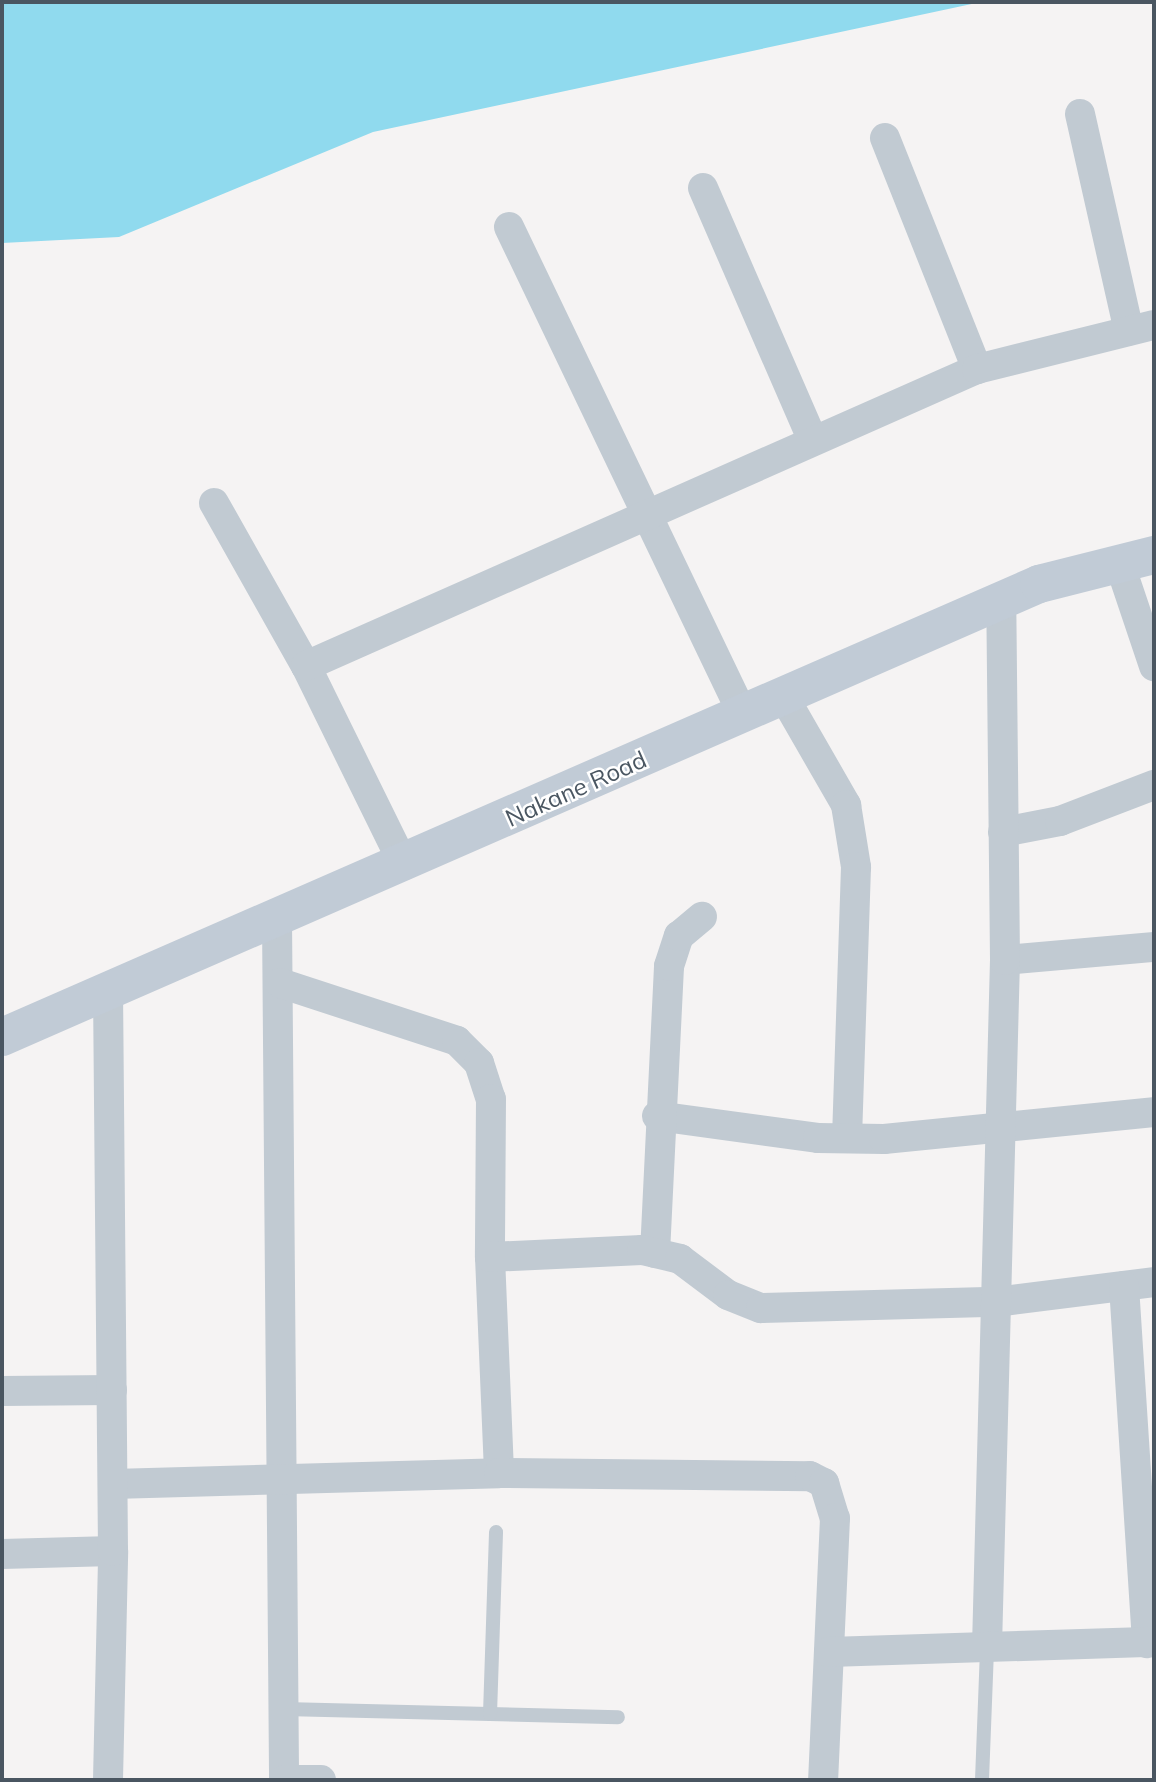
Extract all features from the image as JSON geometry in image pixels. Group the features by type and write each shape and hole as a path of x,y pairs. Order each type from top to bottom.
{"street":[{"path":"306,666 812,439 976,369 1141,328 1080,114"},
{"path":"885,138 976,369"},
{"path":"703,188 812,439"},
{"path":"509,227 743,715"},
{"path":"214,503 306,666 404,865"},
{"path":"1137,560 1154,666"},
{"name":"Nakane Road","path":"2,1037 404,865 1039,584 1137,560"},
{"path":"986,1647 1004,960 1001,601"},
{"path":"784,697 846,806 856,867 847,1138"},
{"path":"1003,832 1060,821 1154,785"},
{"path":"655,1253 657,1116 669,966 679,936 702,917"},
{"path":"277,919 280,983 284,1780 321,1780"},
{"path":"1004,960 1154,947"},
{"path":"280,983 457,1041 479,1063 491,1099 489,1257 499,1473"},
{"path":"108,992 113,1484 108,1780"},
{"path":"657,1116 847,1138 1000,1129 1154,1112"},
{"path":"489,1257 655,1253 680,1259 728,1294 761,1308 996,1302 1154,1282"},
{"path":"829,1652 1151,1642 1124,1286"},
{"path":"2,1391 112,1390"},
{"path":"113,1484 282,1477 791,1471 824,1483 835,1518 823,1780"},
{"path":"2,1554 113,1551"}],"lane":[{"path":"490,1714 496,1532"},
{"path":"982,1780 986,1647"},
{"path":"284,1709 618,1717"}],"water":[{"path":"2,2 981,2 373,132 119,237 2,243"}]}
